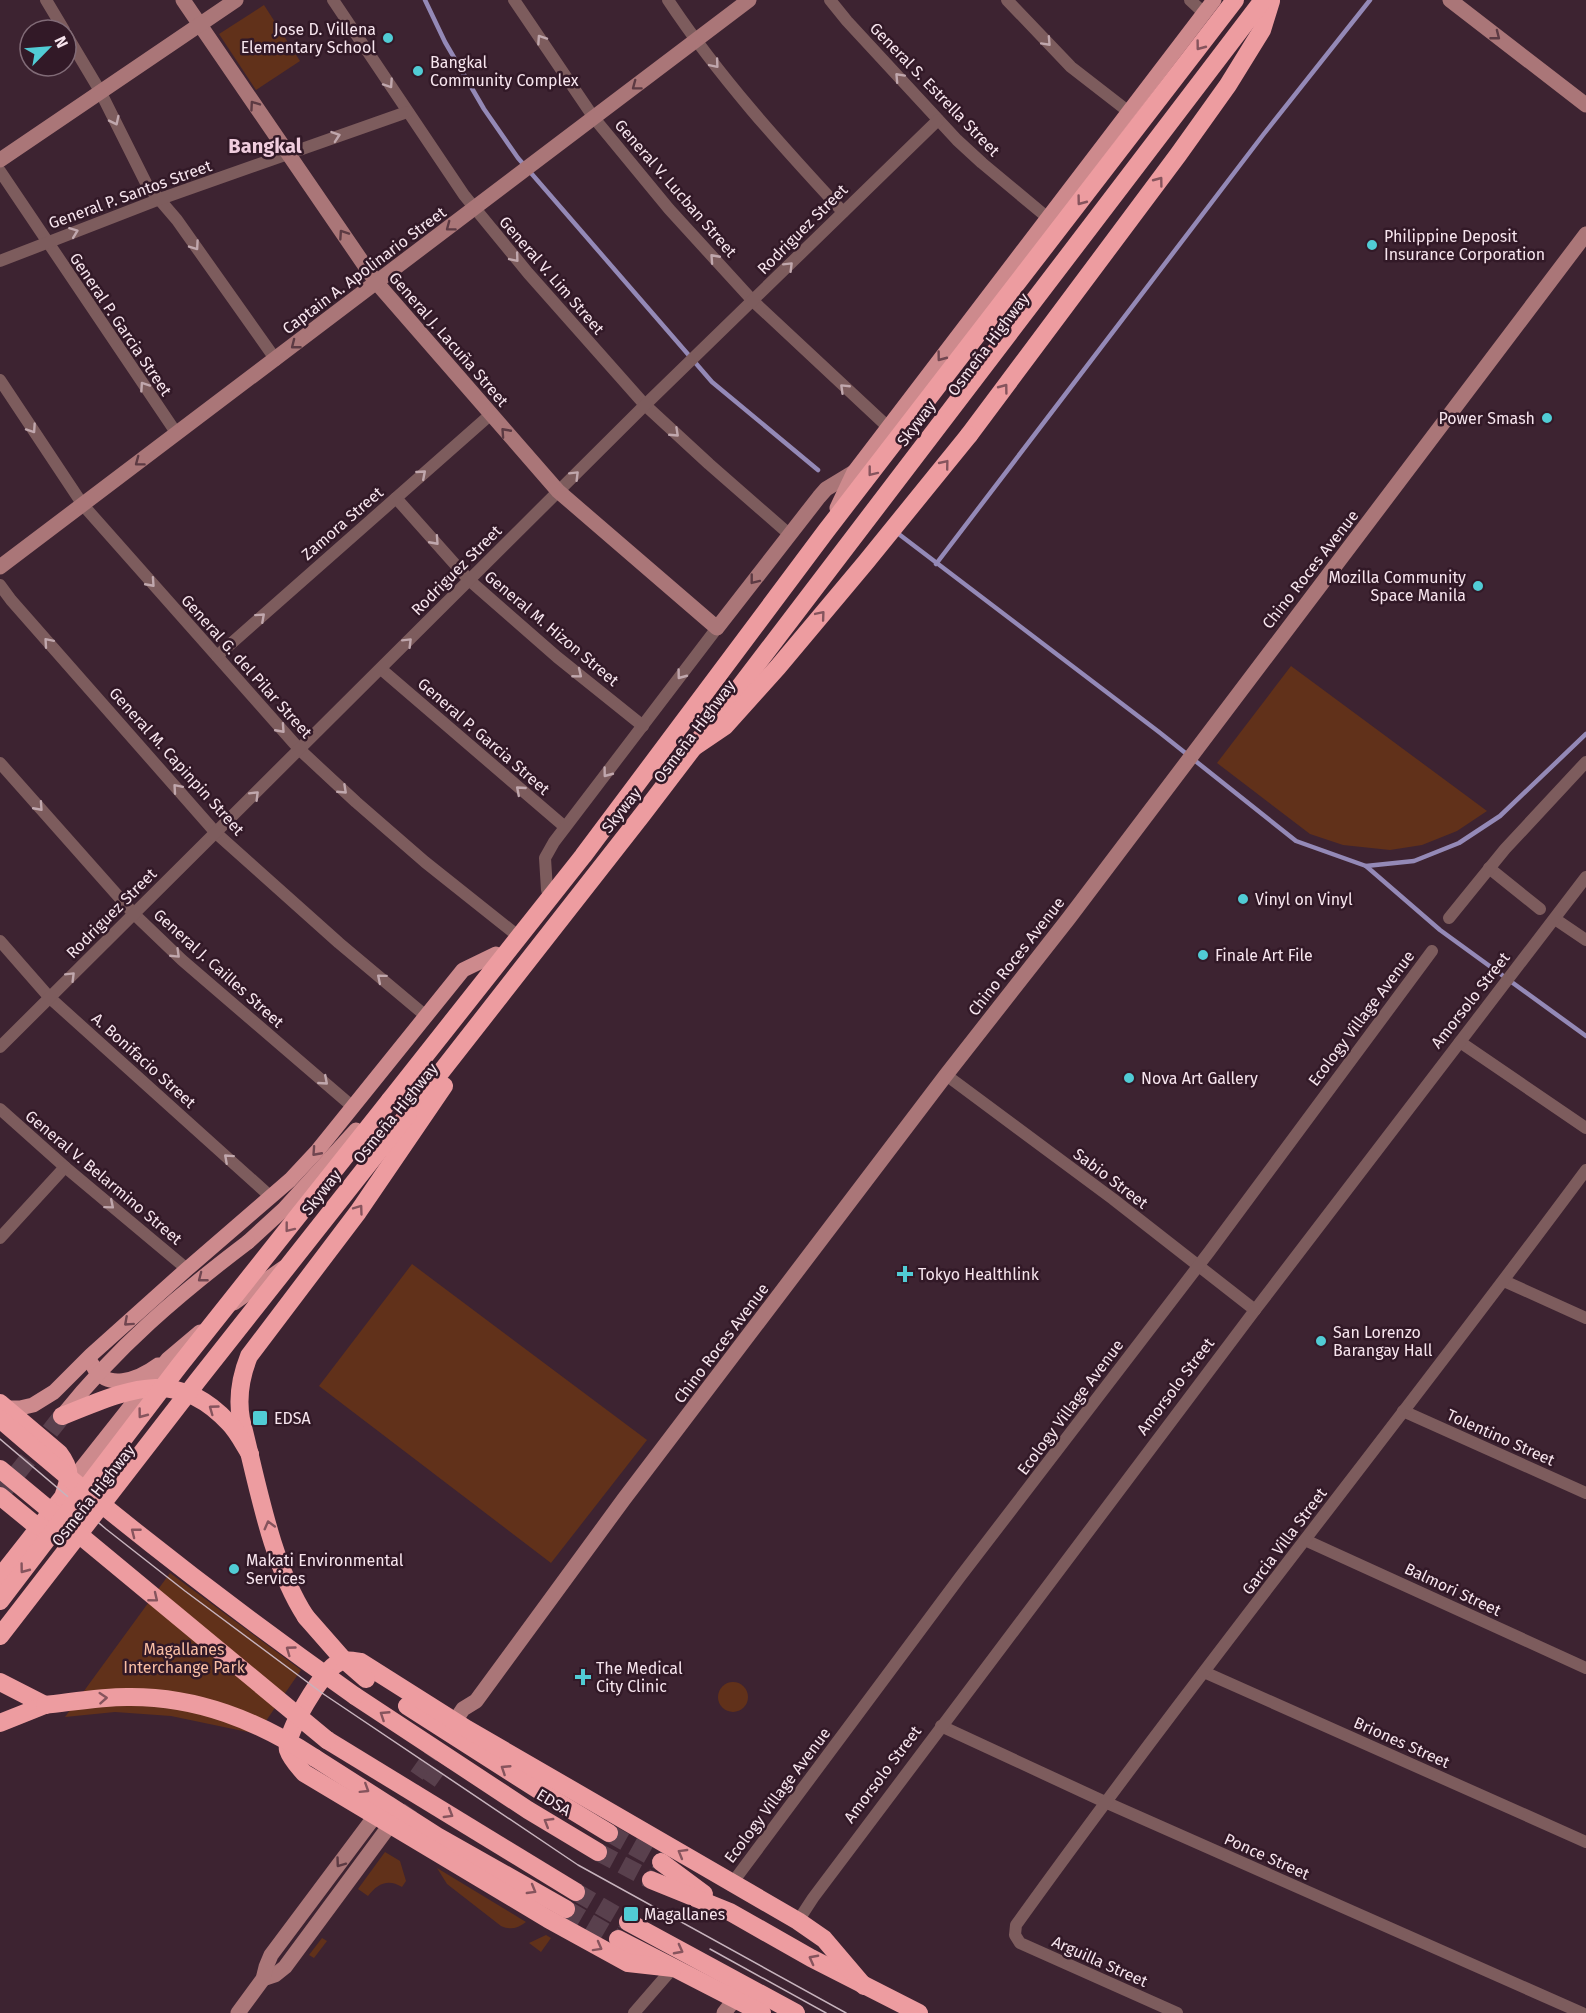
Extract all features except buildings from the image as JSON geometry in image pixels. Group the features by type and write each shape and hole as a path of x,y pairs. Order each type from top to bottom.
{"highway":[{"name":"Skyway","path":"0,1600 179,1366 583,856 833,521 1236,0"},
{"name":"Skyway","path":"0,1636 694,747 1269,0"},
{"path":"694,747 725,726 778,667 969,435 1228,85 1262,30 1269,0"},
{"path":"467,1052 358,1212 272,1322 249,1356 240,1387 239,1408 279,1563 306,1617 342,1658 366,1679 609,1833"},
{"path":"62,1416 140,1388 180,1390 219,1413 231,1424 250,1454"},
{"path":"0,1577 63,1497 69,1482 69,1471 59,1453 2,1410"},
{"name":"EDSA","path":"2,1410 126,1525 183,1570 355,1696 528,1810 598,1852"},
{"path":"0,1469 327,1740 576,1892"},
{"path":"0,1496 34,1524 109,1561"},
{"path":"673,1968 628,1963 548,1919 389,1819 304,1773 288,1749 291,1731 312,1694 336,1663 344,1660 361,1662 459,1728 798,1921 824,1939 864,1986"},
{"path":"0,1682 45,1706"},
{"path":"0,1723 45,1706 100,1698 128,1697 184,1702 208,1707 275,1733 437,1836 567,1909"},
{"path":"661,1862 730,1912"},
{"path":"651,1880 730,1912 864,1986 919,2013"},
{"path":"628,1922 796,2013"},
{"path":"618,1939 673,1968 730,2006 762,2013"}],"main road":[{"name":"General J. Lacuña Street","path":"183,0 376,282 558,491 717,628"},
{"path":"0,160 236,0"},
{"name":"Captain A. Apolinario Street","path":"0,567 749,0"},
{"name":"Osmeña Highway","path":"62,1416 92,1378 117,1352 184,1292 248,1242 291,1202 369,1114 547,890 838,508 854,472 1214,0"},
{"name":"Osmeña Highway","path":"0,1645 305,1252 467,1052 648,821 1269,0"},
{"path":"1450,0 1586,105"},
{"name":"Chino Roces Avenue","path":"459,1728 463,1709 476,1701 624,1499 1069,918 1586,234"},
{"name":"Osmeña Highway","path":"717,628 826,489 854,472"},
{"name":"Osmeña Highway","path":"2,1410 20,1408 44,1400 187,1269 271,1197 318,1150 463,970 496,954"},
{"path":"91,1355 92,1366 97,1374 109,1381 125,1381 148,1373 168,1359 238,1299 305,1252"},
{"path":"63,1497 81,1468 168,1359"},
{"path":"238,2013 263,1979 271,1955 389,1819"}],"street":[{"path":"46,0 57,18"},
{"name":"General V. Lim Street","path":"333,0 474,209 528,273 645,405 789,534"},
{"name":"General V. Lucban Street","path":"514,0 594,118 669,209 753,301 888,427"},
{"path":"668,0 695,41 781,145 843,212"},
{"name":"General S. Estrella Street","path":"830,0 938,120 982,163 1048,218"},
{"path":"1007,0 1071,67 1129,112"},
{"path":"1190,0 1204,13"},
{"path":"78,54 100,91 147,185 177,220 276,360"},
{"name":"General P. Santos Street","path":"0,261 160,199 407,112"},
{"name":"Rodriguez Street","path":"0,1047 645,405 938,120"},
{"name":"General P. Garcia Street","path":"0,171 177,434"},
{"name":"General G. del Pilar Street","path":"0,380 83,505 300,750 408,847 513,932"},
{"name":"Zamora Street","path":"217,656 490,415"},
{"name":"General M. Hizon Street","path":"396,498 470,580 557,657 643,726"},
{"name":"General M. Capinpin Street","path":"0,585 216,833 339,943 426,1016"},
{"name":"Osmeña Highway","path":"547,890 545,858 554,842 717,628"},
{"name":"General P. Garcia Street","path":"381,669 566,827"},
{"path":"1449,918 1512,841 1586,762"},
{"name":"General J. Cailles Street","path":"0,763 134,914 182,960 353,1107"},
{"path":"1489,868 1540,909"},
{"name":"Amorsolo Street","path":"798,1921 941,1726 1586,877"},
{"path":"1555,919 1586,940"},
{"name":"A. Bonifacio Street","path":"0,941 50,998 271,1197"},
{"name":"Ecology Village Avenue","path":"733,1882 953,1587 1198,1266 1432,951"},
{"path":"1460,1042 1586,1128"},
{"name":"Sabio Street","path":"946,1076 1113,1199 1255,1310"},
{"name":"General V. Belarmino Street","path":"0,1109 65,1167 187,1269"},
{"path":"0,1238 65,1167"},
{"name":"Garcia Villa Street","path":"1015,1935 1016,1925 1105,1802 1504,1281 1586,1170"},
{"path":"1504,1281 1586,1318"},
{"name":"Tolentino Street","path":"1403,1411 1586,1493"},
{"name":"Balmori Street","path":"1305,1540 1586,1668"},
{"name":"Briones Street","path":"1204,1672 1586,1842"},
{"name":"Ponce Street","path":"941,1726 1105,1802 1582,2013"},
{"name":"Arguilla Street","path":"1015,1935 1020,1943 1177,2013"},
{"path":"634,2013 673,1968"}],"green space":[{"path":"264,5 300,61 256,90 219,34"},
{"path":"1291,666 1487,811 1457,831 1422,845 1390,850 1343,845 1310,834 1217,763"},
{"path":"412,1264 647,1440 551,1563 319,1386"},
{"name":"Magallanes Interchange Park","path":"170,1573 301,1670 257,1734 171,1716 115,1712 65,1717"},
{"path":"733,1682 739,1683 747,1691 747,1703 739,1711 733,1712 727,1711 719,1703 718,1697 719,1691 727,1683"},
{"path":"385,1852 400,1861 406,1881 402,1887 392,1883 383,1884 375,1888 368,1896 358,1889"},
{"path":"437,1868 526,1922 514,1928 501,1926 447,1884"},
{"path":"546,1935 551,1938 541,1952 529,1943"},
{"path":"322,1938 327,1941 314,1958 309,1955"}],"waterway":[{"path":"425,0 445,42 484,109 518,158 712,382 818,470"},
{"path":"936,564 1263,135 1370,0"},
{"path":"900,535 1159,732 1296,841 1366,866 1440,930 1586,1036"},
{"path":"1366,866 1414,861 1459,843 1500,816 1586,734"}],"tunnel":[{"path":"0,1495 62,1416"},
{"path":"390,1813 451,1727"},
{"path":"402,1820 463,1734"},
{"path":"609,1833 661,1862"},
{"path":"598,1852 651,1880"},
{"path":"576,1892 628,1922"},
{"path":"566,1909 618,1939"}],"tram line":[{"path":"0,1439 106,1529 322,1693 578,1865 846,2013"},
{"path":"710,1949 826,2013"}],"place":[{"name":"Jose D. Villena Elementary School","path":"388,38"},
{"name":"Bangkal Community Complex","path":"418,71"},
{"name":"Philippine Deposit Insurance Corporation","path":"1372,245"},
{"name":"Power Smash","path":"1547,418"},
{"name":"Mozilla Community Space Manila","path":"1478,586"},
{"name":"Vinyl on Vinyl","path":"1243,899"},
{"name":"Finale Art File","path":"1203,955"},
{"name":"Nova Art Gallery","path":"1129,1078"},
{"name":"Tokyo Healthlink","path":"905,1274"},
{"name":"San Lorenzo Barangay Hall","path":"1321,1341"},
{"name":"EDSA","path":"260,1418"},
{"name":"Makati Environmental Services","path":"234,1569"},
{"name":"The Medical City Clinic","path":"583,1677"},
{"name":"Magallanes","path":"631,1914"}],"district":[{"name":"Bangkal","path":"265,146"}]}
